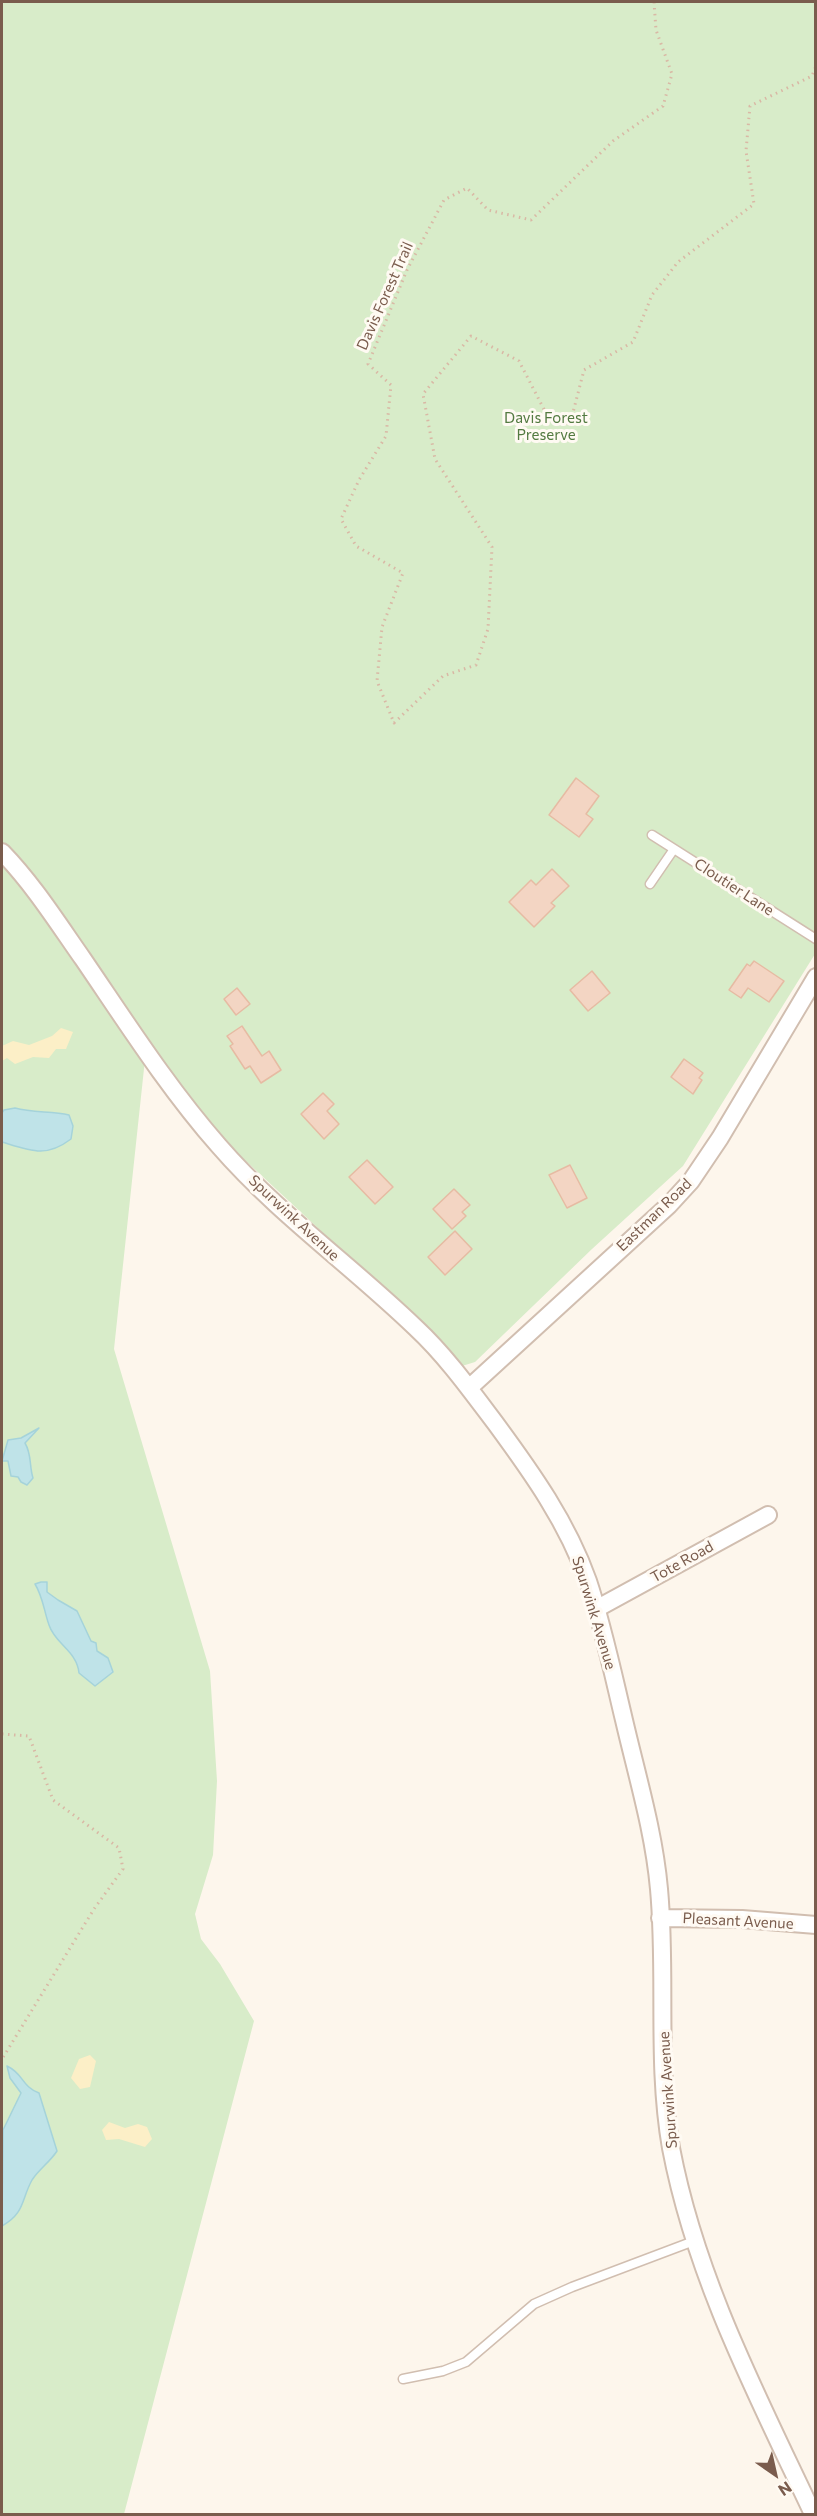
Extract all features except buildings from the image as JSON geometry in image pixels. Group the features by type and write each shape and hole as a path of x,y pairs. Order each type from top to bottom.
{"street":[{"name":"Spurwink Avenue","path":"2,852 36,892 146,1050 221,1149 328,1250 418,1330 469,1388 528,1467 552,1504 573,1543 596,1609 648,1826 659,1887 664,2082 670,2142 682,2202 694,2241 732,2342 813,2514"},
{"name":"Eastman Road","path":"469,1388 669,1205 691,1181 720,1138 816,977"},
{"name":"Tote Road","path":"596,1609 768,1515"},
{"name":"Pleasant Avenue","path":"660,1918 742,1919 816,1924"}],"lane":[{"name":"Cloutier Lane","path":"652,835 816,939"},
{"path":"650,884 674,849"},
{"path":"404,2379 443,2371 466,2362 534,2304 572,2287 694,2241"}],"path":[{"name":"Davis Forest Trail","path":"654,2 656,30 672,74 663,106 613,141 531,220 488,210 467,188 444,200 407,270 368,364 391,385 386,436 359,480 341,519 356,546 403,573 382,627 376,681 394,723 443,676 476,665 488,629 492,547 435,459 423,394 471,336 519,361 549,418 570,424 584,370 633,342 652,296 678,262 754,204 746,151 750,106 812,76 816,66"},
{"path":"2,1734 29,1736 53,1800 119,1848 123,1869 94,1908 2,2059"}],"green space":[{"name":"Davis Forest Preserve","path":"2,2 815,2 815,954 683,1166 592,1249 475,1362 462,1366 456,1364 421,1324 233,1149 208,1121 152,1045 146,1050 114,1349 210,1671 217,1781 213,1855 195,1914 201,1939 220,1964 254,2021 124,2514 2,2514"}],"sand":[{"path":"61,1028 73,1032 66,1049 56,1049 49,1058 33,1057 15,1064 7,1058 2,1061 2,1046 13,1041 29,1045 52,1036"},
{"path":"90,2055 96,2061 90,2087 80,2089 71,2078 79,2059"},
{"path":"109,2122 125,2128 138,2124 147,2127 152,2139 145,2147 119,2139 106,2140 102,2130"}],"water":[{"path":"15,1108 69,1115 73,1126 71,1139 46,1151 30,1150 2,1142 2,1113 4,1110"},
{"path":"39,1428 25,1443 29,1452 33,1478 27,1485 18,1477 11,1476 8,1461 2,1461 8,1440 21,1438"},
{"path":"47,1582 47,1592 77,1611 91,1641 96,1643 97,1651 108,1658 113,1672 95,1686 79,1673 74,1659 52,1632 35,1584"},
{"path":"7,2066 13,2069 29,2087 39,2093 57,2151 32,2180 19,2211 2,2226 3,2130 21,2093 10,2078"}]}
